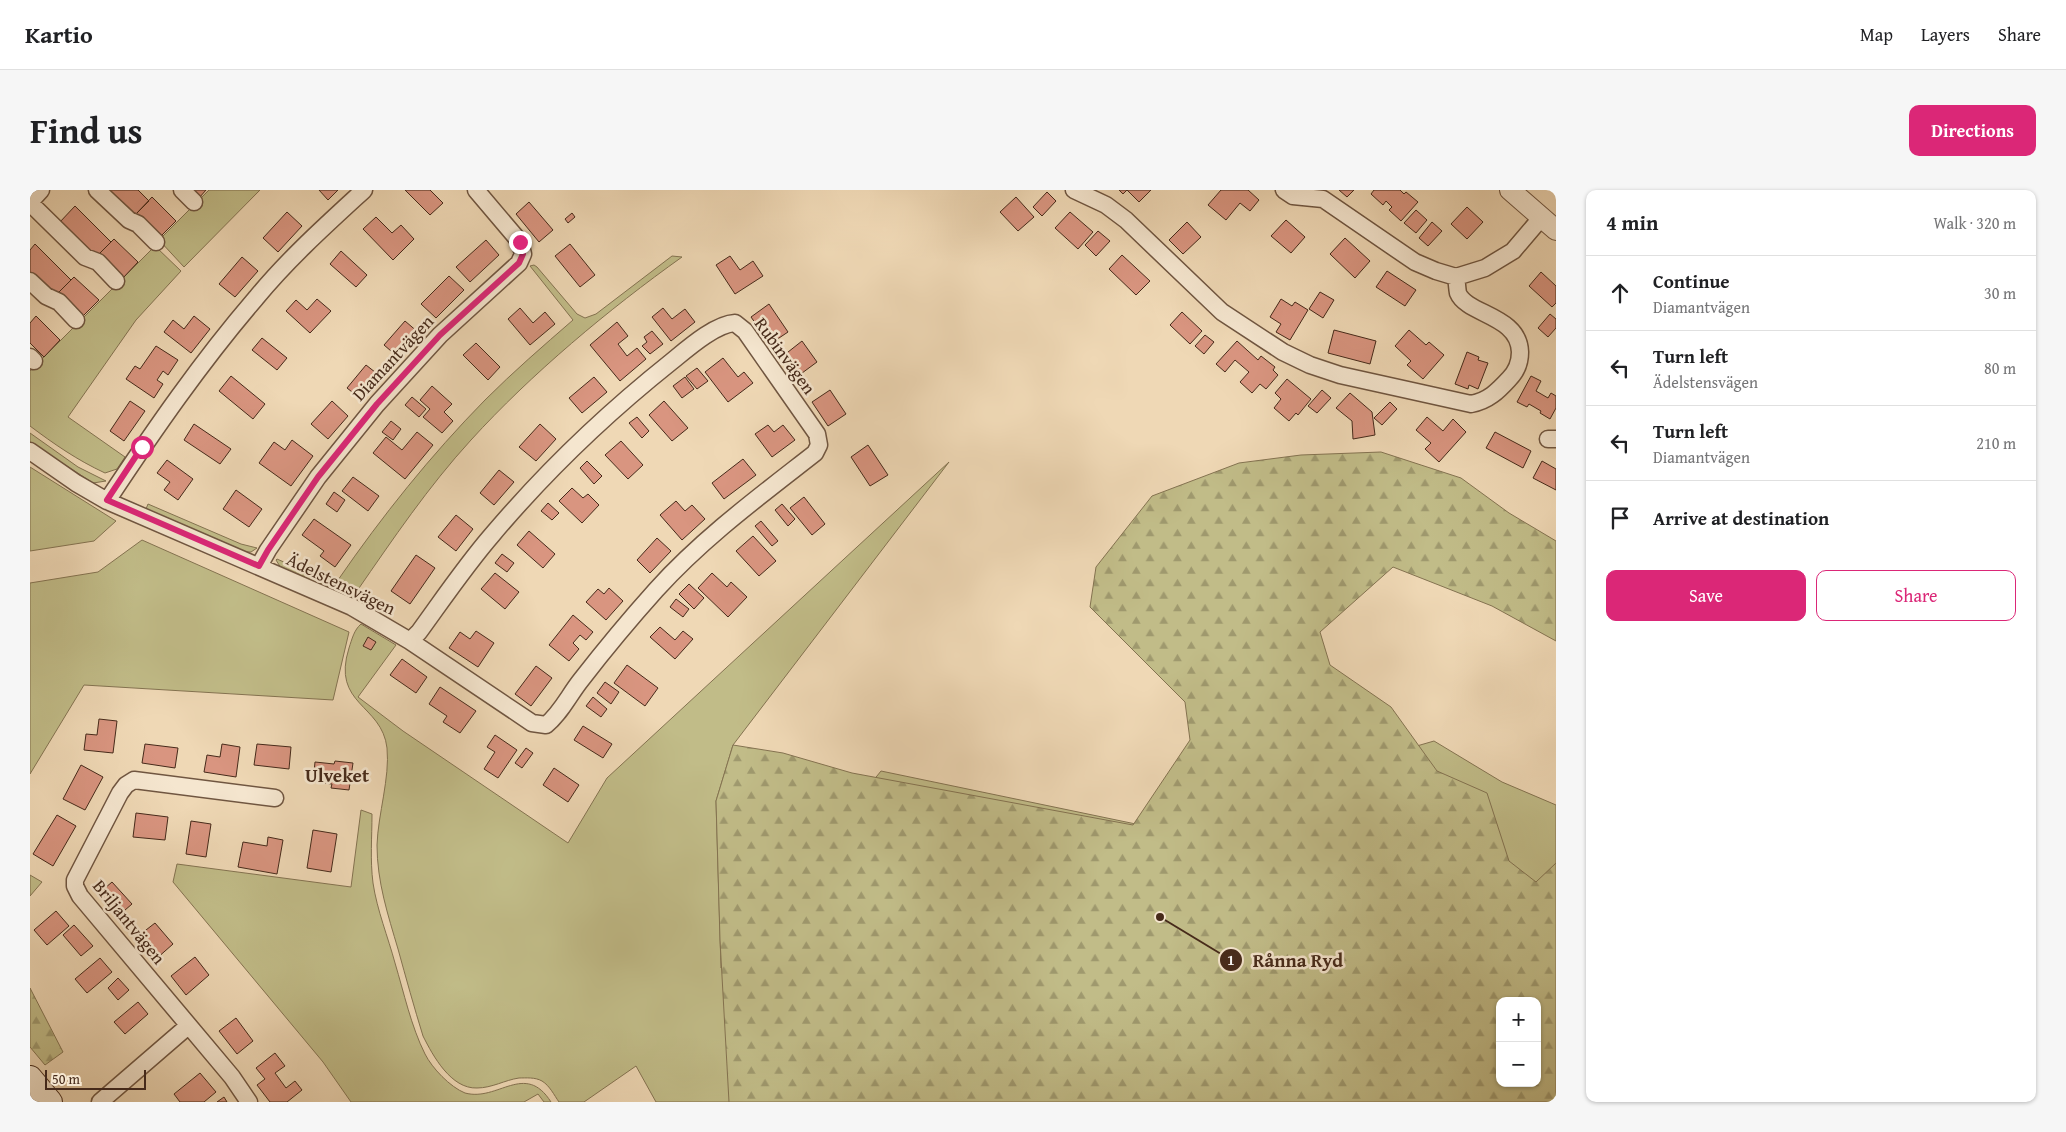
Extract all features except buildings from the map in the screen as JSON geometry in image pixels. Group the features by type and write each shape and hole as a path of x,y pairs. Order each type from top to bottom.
{"main road":[{"path":"30,1078 50,1102"}],"street":[{"path":"41,190 30,202 85,257 98,262 116,281"},
{"path":"97,190 129,220 138,224 156,242"},
{"path":"182,190 194,202"},
{"path":"107,500 197,370 257,296 364,190"},
{"name":"Diamantvägen","path":"259,566 318,477 377,404 440,335 519,263 523,254 520,242 476,190"},
{"path":"1074,190 1106,205 1126,220 1222,312 1283,352 1310,366 1340,375 1471,404 1483,402 1498,391 1512,376 1520,363 1519,345 1511,330 1497,319 1471,306 1458,294 1456,277"},
{"path":"1284,190 1293,196 1323,199 1415,262 1436,272 1456,277 1485,268 1513,252 1549,224 1510,190"},
{"path":"30,281 46,296 59,302 76,320"},
{"name":"Rubinvägen","path":"410,641 491,535 576,445 640,387 687,349 725,323 735,323 746,331 817,434 819,445 815,453 713,535 658,588 606,648 555,718 546,725"},
{"name":"Ädelstensvägen","path":"30,451 76,483 107,500 352,607 410,641 532,723 546,725"},
{"name":"Briljantvägen","path":"188,1026 80,896 75,886 77,873 120,793 126,785 134,780 275,798"},
{"path":"100,1102 188,1026 232,1077 249,1102"}],"green space":[{"path":"209,190 260,190 184,267 159,240"},
{"path":"155,246 181,271 136,320 68,417 125,457 117,469 105,473 85,463 30,426 30,371"},
{"path":"672,256 682,257 599,320 494,415 455,458 426,495 357,591 338,580 390,509 445,442 528,359 573,320 530,266 534,265 537,267 577,314 585,318 596,314"},
{"path":"30,433 78,467 106,481 93,483 30,442"},
{"path":"1381,452 1461,478 1509,513 1556,541 1556,641 1492,606 1393,567 1320,632 1330,665 1391,707 1437,771 1487,793 1509,861 1536,882 1556,863 1556,1102 729,1102 720,940 716,801 733,745 783,753 852,773 1133,825 1190,740 1185,702 1090,607 1096,567 1152,496 1239,463 1301,455"},
{"path":"949,462 733,745 716,801 721,968 881,771 1299,858 1403,750 1434,741 1502,782 1556,805 1556,1102 656,1102 636,1066 584,1102 559,1102 545,1083 533,1078 509,1080 483,1088 468,1087 459,1083 444,1070 423,1036 390,924 377,859 379,821 387,771 387,748 383,733 376,722 352,693 347,681 345,667 349,648 355,632 361,624 396,645 358,697 403,731 568,843 607,778"},
{"path":"30,467 116,521 94,541 30,551"},
{"path":"148,504 241,544 257,548 251,552 244,552 146,509"},
{"path":"142,540 349,632 333,700 84,685 30,774 30,583 98,572"},
{"path":"277,559 336,585 362,602 360,604 281,568"},
{"path":"361,810 372,814 372,866 375,893 412,1021 428,1059 448,1082 465,1093 477,1094 521,1084 531,1085 541,1090 551,1102 544,1102 538,1094 524,1102 351,1102 323,1062 173,882 177,864 351,887"},
{"path":"30,875 42,882 30,896"},
{"path":"30,988 63,1052 45,1065 30,1047"}],"place":[{"name":"Rånna Ryd","path":"1160,917"}],"district":[{"name":"Ulveket","path":"337,775"}],"route":[{"path":"142,447 107,500 259,566 318,477 377,404 440,335 519,263 523,254 520,242"}]}
